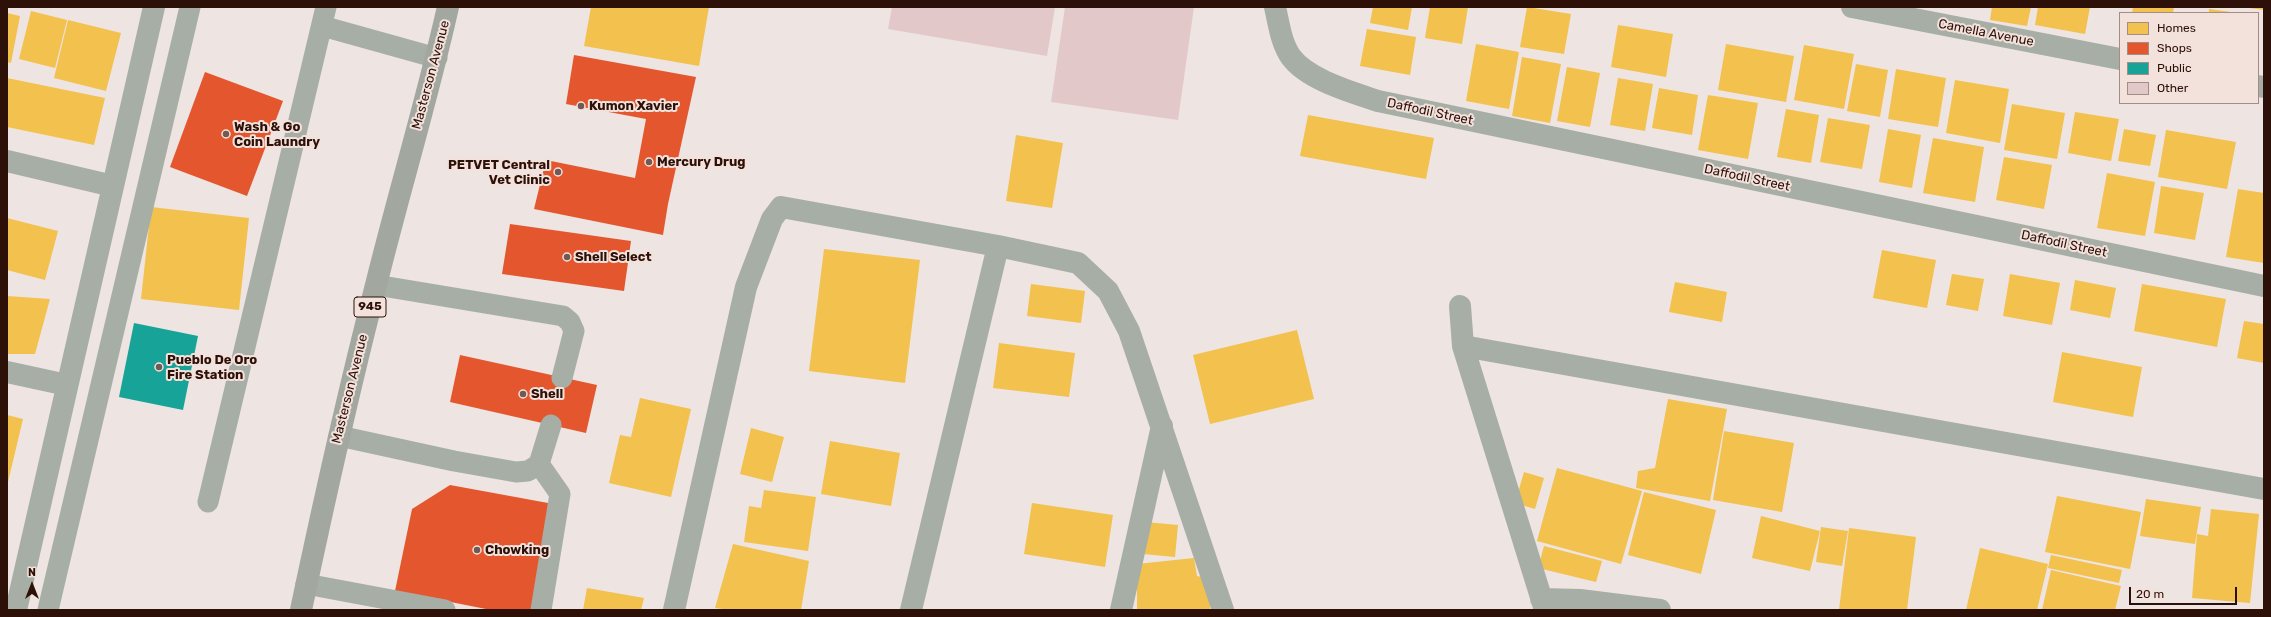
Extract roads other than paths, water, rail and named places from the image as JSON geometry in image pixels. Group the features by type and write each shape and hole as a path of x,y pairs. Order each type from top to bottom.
{"main road":[{"name":"Masterson Avenue","path":"300,610 339,436 376,285 437,58 448,7"}],"street":[{"path":"16,610 15,580 67,386 154,7"},
{"name":"Daffodil Street","path":"1275,7 1281,36 1291,57 1309,72 1336,86 1378,101 2264,286"},
{"name":"Camella Avenue","path":"1852,7 2119,59"},
{"path":"7,161 113,186"},
{"path":"674,610 746,287 772,219 780,207 998,246 1078,263 1108,291 1129,331 1162,425 1223,610"},
{"path":"911,610 998,246"},
{"path":"1460,306 1463,346 1543,604 1580,600 1660,610"},
{"path":"1463,346 2264,489"},
{"path":"7,372 67,386"},
{"path":"1121,610 1162,425"}],"lane":[{"path":"48,610 190,7"},
{"path":"208,502 302,101 324,16 437,58"},
{"path":"376,285 564,316 570,322 574,331 562,378"},
{"path":"339,436 454,461 516,472 528,471 539,464 551,425"},
{"path":"539,464 560,494 541,610"},
{"path":"306,584 445,610"}],"place":[{"name":"Kumon Xavier","path":"581,106"},
{"name":"Wash & Go Coin Laundry","path":"226,134"},
{"name":"Mercury Drug","path":"649,162"},
{"name":"PETVET Central Vet Clinic","path":"558,172"},
{"name":"Shell Select","path":"567,257"},
{"name":"Pueblo De Oro Fire Station","path":"159,367"},
{"name":"Shell","path":"523,394"},
{"name":"Chowking","path":"477,550"}]}
